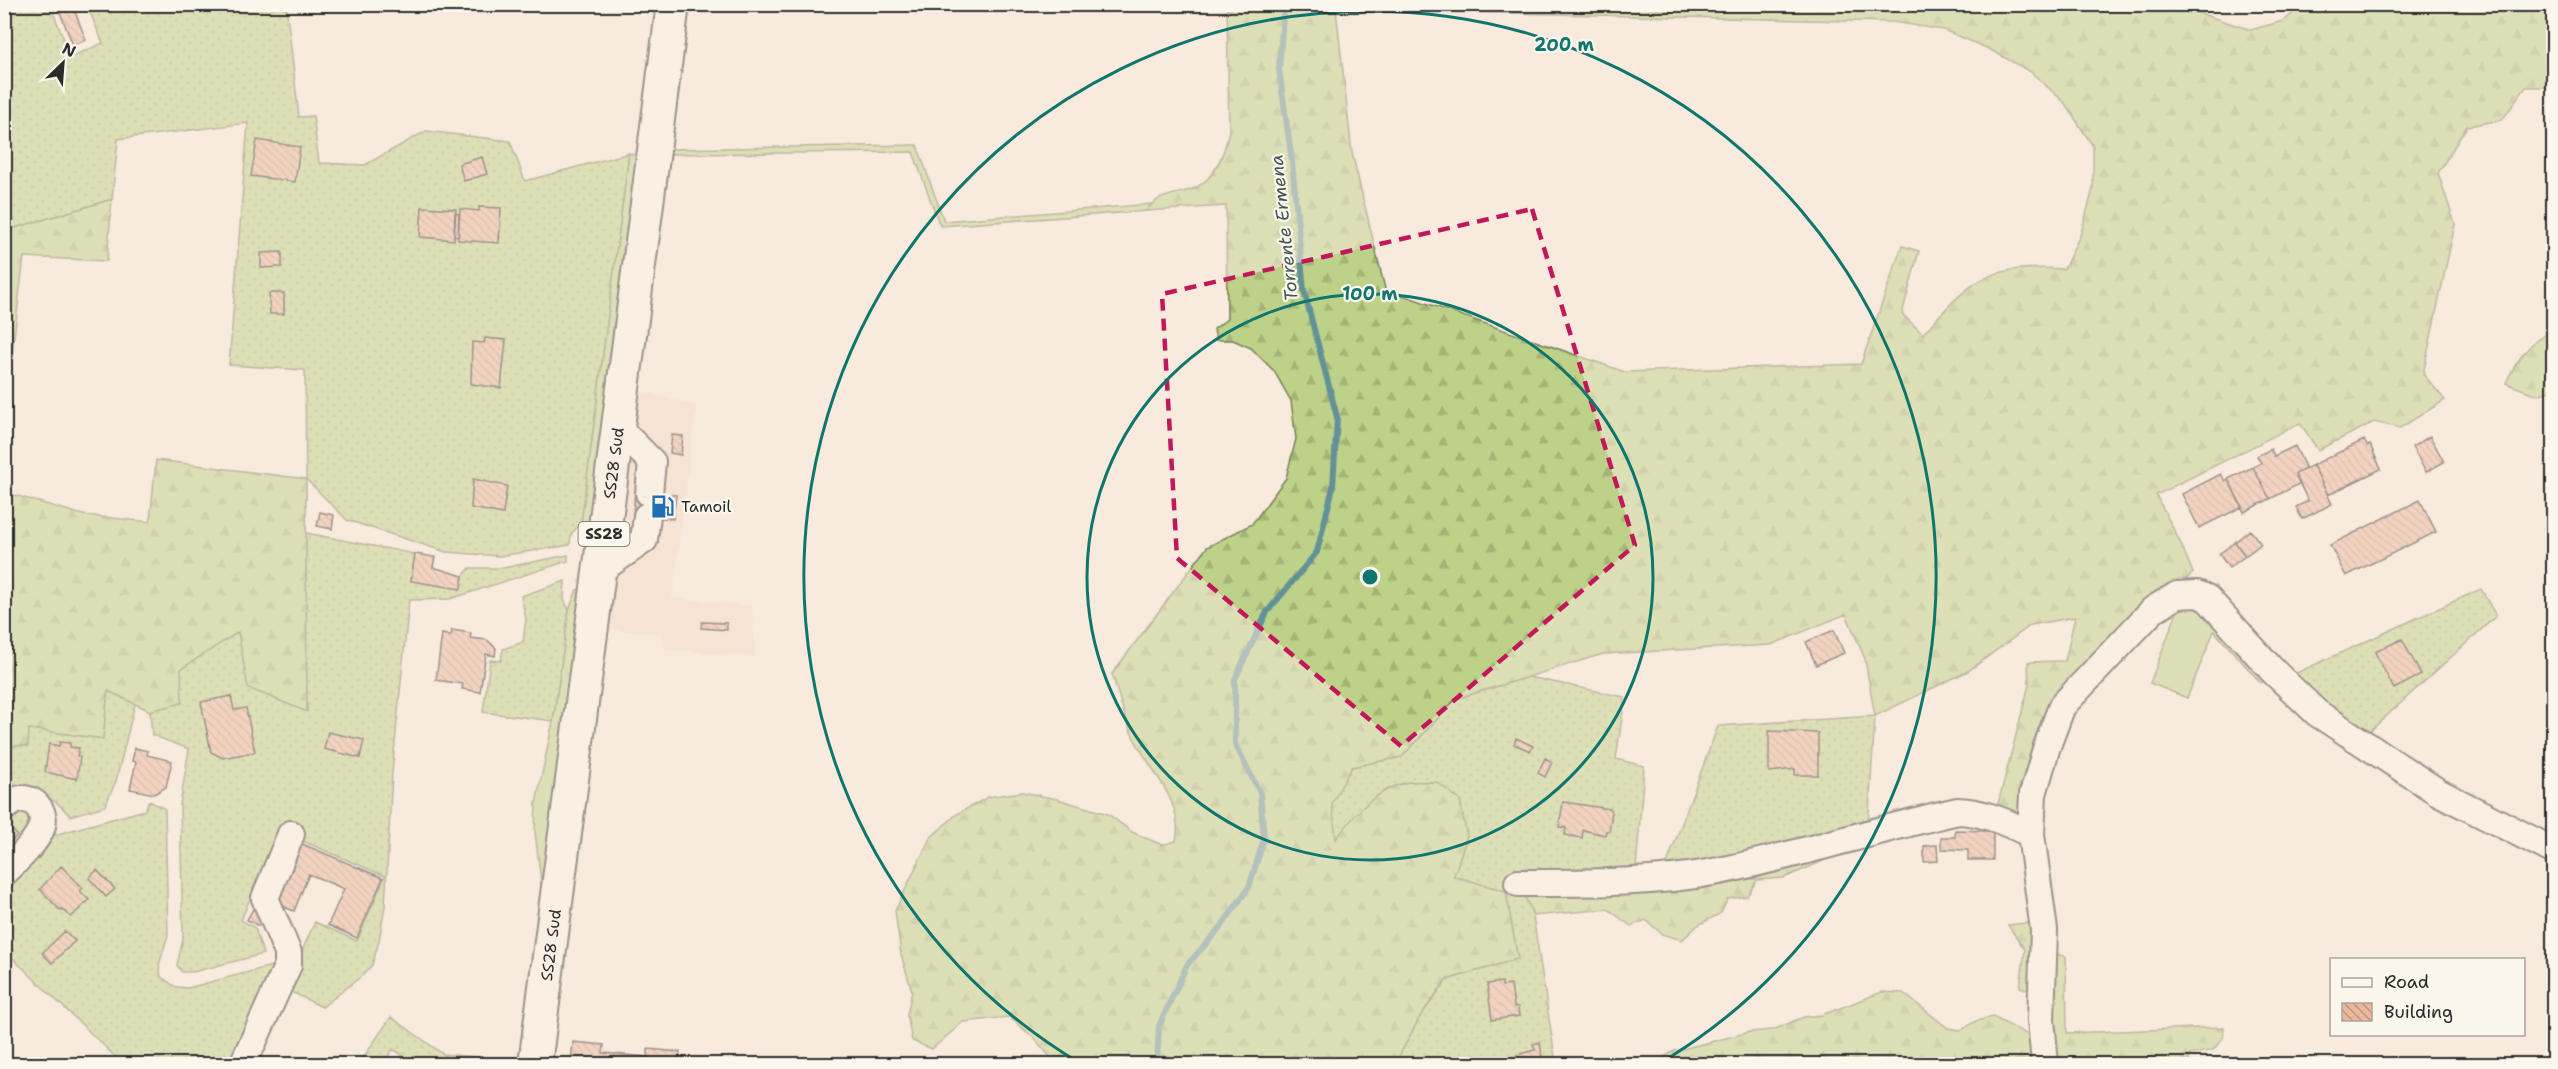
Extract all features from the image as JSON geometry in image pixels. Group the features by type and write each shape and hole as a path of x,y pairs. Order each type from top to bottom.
{"main road":[{"name":"SS28 Sud","path":"535,1065 673,4"}],"street":[{"path":"599,571 644,540 652,462 618,428"},
{"path":"2045,1065 2041,1020 2044,930 2031,834 2033,794 2062,706 2154,609 2177,595 2198,594 2215,605 2273,671 2318,713 2438,792 2553,851"},
{"path":"4,807 18,799 32,801 41,810 43,823 37,835 4,873"},
{"path":"1518,883 1656,880 1718,871 1958,811 1973,812 2001,820 2031,834"},
{"path":"243,1065 288,965 288,953 265,898 291,834"}],"path":[{"path":"2297,1062 2320,1065"}],"highlighted area":[{"path":"1532,209 1635,545 1401,746 1177,558 1162,294"}],"shaded area":[{"path":"636,390 696,406 672,598 752,606 755,657 665,649 661,634 603,628"}],"green space":[{"path":"2171,4 2251,30 2283,21 2304,5 2352,5 2366,9 2376,4 2553,5 2553,87 2526,87 2502,120 2467,126 2438,173 2455,224 2423,374 2445,400 2400,428 2374,422 2318,450 2300,423 2156,495 2193,573 2069,686 2025,826 1997,808 2029,685 2028,662 2065,661 2075,617 2031,625 1968,671 1875,716 1865,659 1846,614 1771,645 1603,654 1456,699 1402,757 1352,767 1336,838 1367,803 1397,785 1409,782 1437,782 1460,800 1467,836 1454,876 1506,891 1518,959 1446,980 1420,1017 1395,1064 1056,1064 1035,1039 1009,1017 963,1022 932,1049 912,1041 907,1015 912,991 901,954 895,911 930,838 957,814 988,797 1022,792 1057,799 1108,814 1132,832 1162,845 1176,841 1177,826 1170,798 1131,732 1112,674 1207,547 1252,524 1286,478 1296,439 1291,401 1274,371 1251,348 1233,340 1216,340 1214,329 1227,319 1226,206 1147,211 1157,200 1191,190 1204,182 1215,170 1222,155 1229,131 1227,5","holes":["1336,9 1893,22 1944,30 1987,48 2031,72 2064,102 2093,146 2093,189 2081,233 2064,269 2016,270 1998,273 1983,279 1955,300 1923,334 1902,314 1919,251 1902,246 1861,364 1625,372 1385,289 1352,153"]},
{"path":"5,5 50,5 71,57 103,43 89,10 103,5 286,5 299,117 313,116 319,163 365,165 426,131 510,141 525,181 629,153 581,523 571,534 570,545 499,556 446,552 347,520 306,479 305,370 229,365 248,123 118,139 112,199 5,231 4,71 12,67 5,52"},
{"path":"917,145 944,221 1151,204 1147,211 940,226 913,152 666,154 666,149"},
{"path":"629,153 641,158 592,525 581,523"},
{"path":"112,199 107,261 24,257 5,409 5,231"},
{"path":"2553,332 2553,390 2537,395 2506,383 2514,367 2531,346"},
{"path":"156,460 306,479 307,712 247,688 238,633 182,703 150,711 108,691 103,739 29,729 28,746 5,746 4,492 83,515 150,522"},
{"path":"306,533 415,554 411,581 460,589 463,576 470,568 503,568 568,555 568,561 450,599 409,600 392,773 385,906 379,941 372,965 363,975 322,1007 285,989 315,922 357,941 385,876 279,831 241,920 255,928 263,954 193,972 182,972 177,965 183,939 180,805 189,749 152,735 150,711 182,703 181,669 238,632 248,688 307,712"},
{"path":"565,581 564,600 569,610 553,721 483,712 490,660 501,661 503,649 523,642 526,619 521,596"},
{"path":"583,589 543,900 535,831 536,803 553,721 569,610 577,590"},
{"path":"2481,589 2496,616 2370,731 2322,703 2290,676"},
{"path":"2178,605 2200,606 2268,678 2261,683 2214,631 2187,698 2150,683 2177,612 2142,634"},
{"path":"1529,677 1625,697 1616,759 1644,766 1636,869 1523,870 1512,877 1506,891 1454,876 1467,836 1460,800 1437,782 1408,782 1386,790 1358,812 1336,839 1332,803 1352,767 1402,757 1456,699"},
{"path":"108,691 135,704 116,781 105,806 70,816 55,802 41,795 5,797 5,746 28,746 29,729 103,739"},
{"path":"1875,716 1868,827 1694,865 1665,869 1718,726"},
{"path":"149,801 165,809 168,935 159,965 161,977 176,987 188,988 283,963 237,1064 123,1064 5,951 4,883 43,838 145,810"},
{"path":"23,807 36,819 11,855 5,850 4,817"},
{"path":"1822,854 1823,861 1784,878 1757,880 1747,896 1728,899 1721,913 1698,925 1682,940 1662,934 1646,920 1631,926 1608,909 1533,916 1524,894 1628,895 1708,885"},
{"path":"1506,891 1524,894 1533,916 1556,1064 1395,1064 1420,1017 1447,980 1518,959"},
{"path":"2034,922 2035,992 2020,987 2025,950 2008,925"},
{"path":"2052,952 2066,957 2067,1033 2224,1027 2223,1038 2213,1050 2189,1055 2189,1064 2054,1064"},
{"path":"1882,992 1903,993 1948,1028 1961,1030 1976,1021 1993,1017 2036,1039 2039,1064 1652,1064 1674,1051 1750,1032 1773,1030 1804,1017 1822,1015"},
{"path":"391,1017 457,1064 416,1064 393,1049 383,1064 359,1064"},
{"path":"442,1054 523,1061 523,1064 457,1064"}],"building":[{"path":"72,4 86,40 73,45 57,5"},
{"path":"257,140 300,147 295,182 251,176"},
{"path":"482,157 487,174 464,181 459,164"},
{"path":"422,207 456,209 454,240 420,237"},
{"path":"479,207 501,208 499,243 458,240 460,209 479,211"},
{"path":"455,213 459,214 458,237 454,236"},
{"path":"282,252 282,267 261,268 261,253"},
{"path":"269,293 284,293 284,314 270,314"},
{"path":"485,338 506,340 501,388 471,384 472,342 484,343"},
{"path":"672,435 683,436 681,455 670,453"},
{"path":"2430,436 2444,462 2426,472 2412,447"},
{"path":"2364,440 2367,446 2370,445 2381,469 2328,495 2313,465"},
{"path":"2295,446 2306,469 2295,474 2299,484 2270,499 2253,467 2261,463 2257,456 2271,449 2274,456"},
{"path":"2313,465 2332,504 2302,519 2296,507 2308,501 2295,474"},
{"path":"2253,467 2270,499 2244,512 2228,479"},
{"path":"2221,474 2225,481 2228,479 2242,507 2199,528 2182,494"},
{"path":"473,479 507,486 503,514 471,508"},
{"path":"635,491 676,495 673,519 633,515"},
{"path":"2420,500 2436,532 2346,576 2330,545"},
{"path":"320,512 334,515 332,529 317,526"},
{"path":"2250,530 2261,544 2245,556 2235,542"},
{"path":"2235,542 2245,556 2229,568 2219,554"},
{"path":"415,554 435,557 433,567 463,576 461,589 411,581"},
{"path":"702,622 727,623 727,630 701,628"},
{"path":"452,630 471,633 470,638 487,640 496,648 495,656 486,654 480,692 462,689 463,684 436,680 442,634 451,636"},
{"path":"1834,630 1844,653 1816,665 1806,642"},
{"path":"2402,639 2421,675 2394,689 2375,652"},
{"path":"231,696 234,710 246,708 255,752 223,758 211,752 201,702"},
{"path":"1769,731 1818,733 1818,775 1795,775 1795,769 1769,772"},
{"path":"328,732 364,740 360,758 324,749"},
{"path":"1516,738 1533,746 1530,751 1514,744"},
{"path":"60,742 70,743 70,747 79,748 77,779 45,772 49,744 59,746"},
{"path":"135,748 148,751 147,755 172,761 166,787 154,794 130,789 136,762 132,761"},
{"path":"1545,758 1552,762 1545,777 1538,773"},
{"path":"1563,802 1610,809 1612,812 1609,831 1606,831 1605,835 1583,830 1582,838 1565,835 1566,828 1559,827"},
{"path":"7,826 17,835 8,845 4,842"},
{"path":"1955,830 1993,831 1993,860 1968,860 1968,850 1941,849 1941,837 1955,837"},
{"path":"295,841 383,878 357,938 328,925 344,889 309,874 294,911 269,901"},
{"path":"1937,845 1938,861 1924,862 1924,846"},
{"path":"61,866 83,888 80,891 89,900 71,917 62,909 60,910 40,889"},
{"path":"97,870 115,889 106,897 89,878"},
{"path":"255,905 267,910 259,926 247,920"},
{"path":"65,931 75,941 52,963 42,953"},
{"path":"1502,982 1502,986 1511,985 1514,1007 1518,1007 1519,1016 1492,1020 1487,984"},
{"path":"573,1042 604,1045 603,1053 648,1057 648,1049 680,1052 678,1064 571,1064"},
{"path":"1540,1042 1543,1064 1518,1064 1516,1055 1535,1050 1533,1044"}],"waterway":[{"name":"Torrente Ermena","path":"1157,1064 1159,1026 1187,965 1221,927 1249,887 1264,839 1260,793 1235,744 1235,679 1267,612 1317,552 1333,487 1337,417 1304,291 1292,161 1279,69 1284,4"}],"place":[{"name":"Tamoil","path":"663,506"}]}
